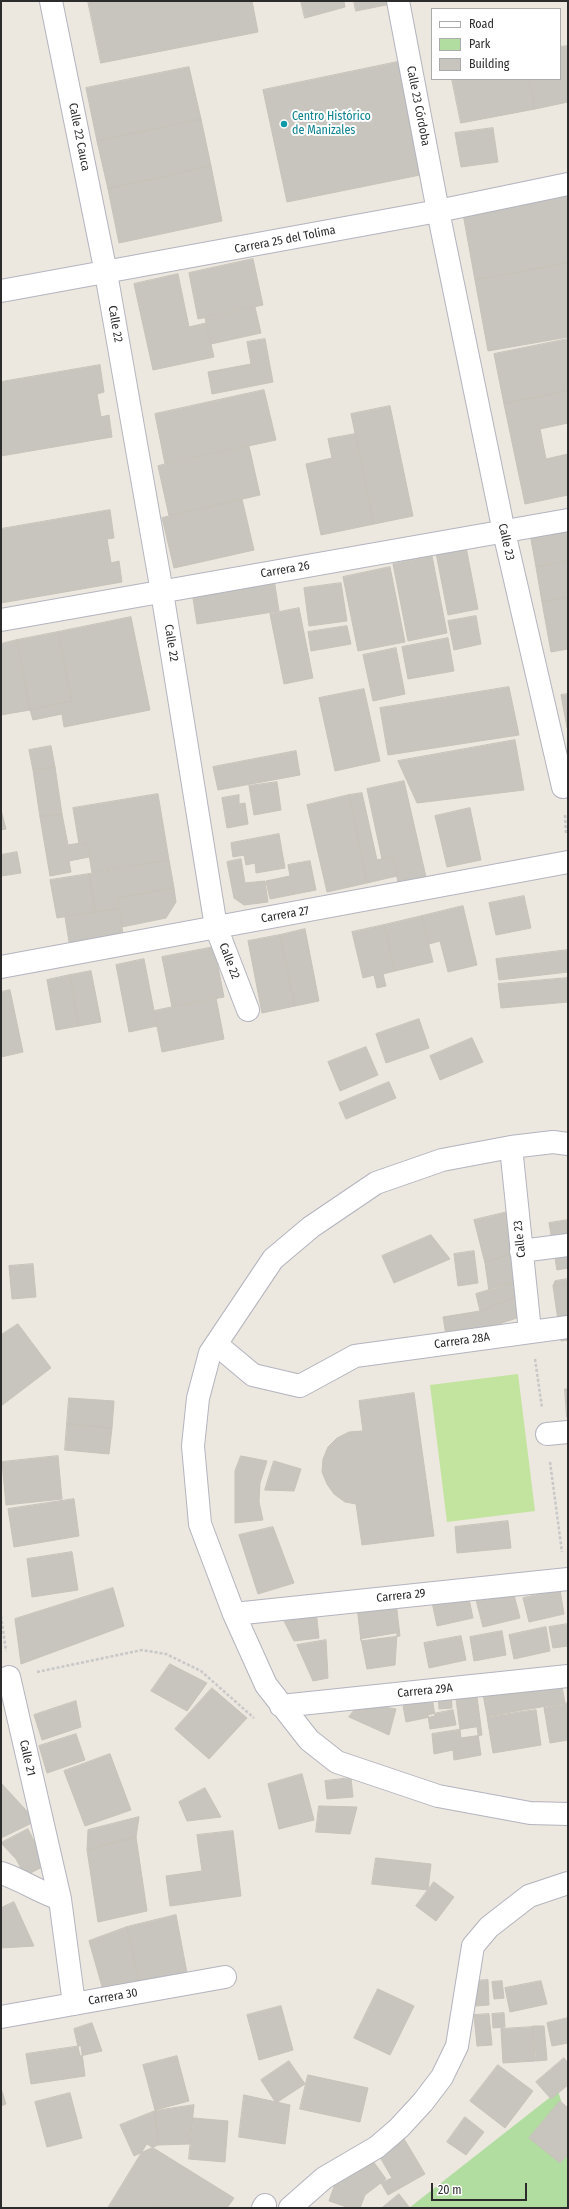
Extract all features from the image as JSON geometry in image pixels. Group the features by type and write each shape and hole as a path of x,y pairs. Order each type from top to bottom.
{"street":[{"name":"Calle 22 Cauca","path":"51,1 106,273"},
{"name":"Calle 23 Córdoba","path":"398,1 438,211"},
{"name":"Carrera 25 del Tolima","path":"1,291 106,273 438,211 568,184"},
{"name":"Calle 23","path":"438,211 504,532 563,787"},
{"name":"Calle 22","path":"106,273 162,592 216,928 248,1010"},
{"name":"Carrera 26","path":"1,620 568,520"},
{"name":"Carrera 27","path":"1,967 568,866"},
{"path":"568,1144 553,1142 511,1147 442,1160 376,1183 311,1227 273,1259 210,1353 198,1398 193,1446 200,1524 234,1614 266,1685 309,1740 337,1762 438,1796 530,1814 568,1814"},
{"name":"Calle 23","path":"511,1147 530,1331"},
{"path":"522,1251 568,1245"},
{"name":"Carrera 28A","path":"216,1344 253,1375 300,1386 355,1356 568,1326"},
{"path":"547,1434 568,1432"},
{"name":"Carrera 29","path":"234,1614 568,1579"},
{"name":"Carrera 29A","path":"282,1706 568,1676"},
{"name":"Calle 21","path":"9,1677 60,1899 74,2004"},
{"path":"1,1873 18,1878 41,1893 60,1899"},
{"path":"290,2208 324,2178 377,2147 399,2128 423,2102 442,2076 457,2046 473,1946 489,1927 529,1896 568,1883"},
{"name":"Carrera 30","path":"1,2017 225,1977"}],"path":[{"path":"563,787 568,866"},
{"path":"1,1616 9,1677 142,1650 166,1654 201,1671 258,1722"}],"green space":[{"path":"518,1374 535,1511 447,1522 430,1385"},
{"path":"558,2091 568,2122 568,2208 409,2208"}],"building":[{"path":"88,1 252,1 258,32 101,63"},
{"path":"301,1 344,1 345,7 305,18"},
{"path":"354,1 391,1 391,4 356,11"},
{"path":"568,46 568,102 535,109 529,80 561,80 561,47"},
{"path":"402,61 425,174 287,202 263,90"},
{"path":"189,67 201,119 97,141 86,88"},
{"path":"452,80 529,80 535,109 461,123"},
{"path":"201,119 211,166 108,189 97,141"},
{"path":"493,128 498,162 461,167 455,133"},
{"path":"211,166 222,221 119,243 108,189"},
{"path":"568,195 568,263 475,280 463,214"},
{"path":"253,259 263,305 198,319 189,273"},
{"path":"568,263 568,337 488,351 475,280"},
{"path":"178,274 189,327 206,323 214,357 153,370 134,284"},
{"path":"255,307 261,333 211,344 205,318"},
{"path":"265,339 273,382 212,394 208,372 251,364 247,342"},
{"path":"568,339 568,391 504,404 494,354"},
{"path":"100,365 104,392 97,394 101,417 109,415 112,437 1,456 1,382"},
{"path":"264,390 276,440 165,464 155,414"},
{"path":"568,391 568,423 540,429 546,459 568,454 568,495 525,504 504,404"},
{"path":"390,406 413,516 374,524 351,414"},
{"path":"355,434 374,524 321,535 306,464 332,458 328,439"},
{"path":"249,446 260,495 169,516 158,466"},
{"path":"242,499 254,550 174,568 162,518"},
{"path":"110,510 114,538 107,539 111,563 119,561 122,582 1,603 1,529"},
{"path":"568,527 568,561 536,567 530,534"},
{"path":"466,547 478,609 448,615 436,553"},
{"path":"432,556 447,633 408,641 393,564"},
{"path":"568,561 568,597 542,602 536,567"},
{"path":"390,567 405,642 358,651 343,577"},
{"path":"274,579 279,611 197,624 192,592"},
{"path":"341,583 347,621 309,626 304,588"},
{"path":"568,597 568,649 551,652 542,602"},
{"path":"299,608 313,678 284,684 270,614"},
{"path":"476,616 481,644 454,650 448,621"},
{"path":"131,617 150,710 64,727 62,714 33,720 30,710 72,701 58,632"},
{"path":"347,626 351,644 311,651 308,632"},
{"path":"58,632 72,701 30,710 17,640"},
{"path":"448,638 454,671 408,679 402,647"},
{"path":"17,640 30,710 1,715 1,644"},
{"path":"396,648 405,694 373,701 363,655"},
{"path":"509,687 519,735 388,755 380,708"},
{"path":"364,689 380,761 335,771 319,698"},
{"path":"568,694 568,727 567,728 561,695"},
{"path":"515,740 524,790 417,803 398,761"},
{"path":"51,746 55,767 33,770 29,750"},
{"path":"296,751 300,775 218,790 213,767"},
{"path":"55,767 62,814 40,817 33,770"},
{"path":"404,781 426,877 398,883 393,856 382,859 367,789"},
{"path":"277,782 281,810 254,815 249,786"},
{"path":"362,793 377,860 393,856 397,876 367,883 349,795"},
{"path":"158,794 169,860 92,873 87,842 79,844 73,808"},
{"path":"239,795 239,804 245,803 248,824 227,828 222,798"},
{"path":"349,795 367,883 327,892 307,805"},
{"path":"470,808 481,860 447,867 435,816"},
{"path":"1,810 6,829 1,830"},
{"path":"62,814 68,845 87,842 89,857 69,861 71,872 50,876 40,817"},
{"path":"279,834 285,868 256,873 255,863 246,865 244,855 233,857 231,843"},
{"path":"17,852 21,873 1,876 1,855"},
{"path":"241,859 245,883 265,881 268,902 244,905 234,898 227,862"},
{"path":"169,860 174,888 118,898 119,908 95,912 89,874"},
{"path":"310,861 316,890 270,899 266,881 290,876 288,865"},
{"path":"89,874 95,912 57,918 50,880"},
{"path":"174,888 176,902 166,918 122,927 118,898"},
{"path":"524,896 531,928 496,935 489,903"},
{"path":"463,906 477,965 448,972 440,941 429,944 422,916"},
{"path":"119,908 123,934 69,942 65,917"},
{"path":"422,916 433,962 395,971 384,925"},
{"path":"384,925 395,971 383,974 386,986 377,988 374,975 363,978 352,932"},
{"path":"305,929 319,1001 295,1006 280,935"},
{"path":"280,935 295,1006 262,1013 248,941"},
{"path":"214,947 224,997 172,1007 162,957"},
{"path":"568,950 568,972 499,980 496,959"},
{"path":"144,959 157,1026 129,1032 116,965"},
{"path":"91,971 101,1022 79,1026 70,975"},
{"path":"70,975 79,1026 56,1030 47,980"},
{"path":"568,978 568,1002 501,1008 498,984"},
{"path":"10,990 23,1052 1,1057 1,992"},
{"path":"216,998 224,1039 162,1052 154,1011"},
{"path":"419,1019 429,1048 386,1063 376,1034"},
{"path":"472,1038 483,1062 440,1080 430,1056"},
{"path":"366,1047 378,1075 340,1091 328,1062"},
{"path":"389,1082 396,1098 346,1119 339,1103"},
{"path":"516,1210 516,1252 485,1263 474,1220"},
{"path":"568,1220 568,1268 557,1270 549,1223"},
{"path":"431,1235 450,1259 394,1283 382,1256"},
{"path":"474,1251 478,1283 458,1286 454,1254"},
{"path":"516,1252 518,1281 489,1291 485,1263"},
{"path":"33,1264 36,1297 12,1299 9,1266"},
{"path":"568,1279 568,1284 553,1286 555,1281"},
{"path":"518,1281 518,1296 480,1311 476,1294"},
{"path":"568,1284 568,1340 561,1341 553,1286"},
{"path":"518,1296 517,1318 447,1341 443,1317 480,1311"},
{"path":"18,1324 51,1368 1,1406 1,1335"},
{"path":"565,1389 568,1389 568,1417 567,1417"},
{"path":"414,1393 434,1536 362,1545 356,1504 345,1502 334,1494 327,1484 322,1472 323,1459 328,1447 337,1438 349,1432 363,1431 359,1401"},
{"path":"69,1398 114,1401 112,1428 67,1424"},
{"path":"67,1424 112,1428 109,1454 65,1450"},
{"path":"58,1456 62,1499 6,1505 2,1462"},
{"path":"241,1456 267,1461 260,1483 259,1502 263,1520 235,1523 235,1471"},
{"path":"274,1461 301,1469 294,1491 265,1490"},
{"path":"74,1499 79,1536 14,1547 8,1509"},
{"path":"508,1521 511,1548 457,1553 455,1527"},
{"path":"273,1527 294,1583 258,1594 239,1535"},
{"path":"72,1552 78,1590 32,1597 27,1559"},
{"path":"512,1587 520,1618 483,1627 475,1596"},
{"path":"113,1588 124,1626 21,1664 15,1619"},
{"path":"560,1590 564,1614 529,1622 523,1598"},
{"path":"468,1594 473,1618 437,1626 432,1602"},
{"path":"396,1602 400,1636 361,1641 357,1607"},
{"path":"316,1610 319,1638 294,1641 281,1615"},
{"path":"568,1624 568,1646 553,1648 549,1627"},
{"path":"546,1627 550,1651 514,1659 509,1635"},
{"path":"502,1631 506,1655 474,1661 470,1637"},
{"path":"397,1633 395,1665 367,1669 361,1639"},
{"path":"461,1636 466,1660 429,1668 424,1643"},
{"path":"326,1640 328,1678 313,1681 297,1645"},
{"path":"170,1664 207,1683 187,1711 151,1691"},
{"path":"560,1676 565,1703 487,1716 482,1689"},
{"path":"212,1688 247,1718 209,1759 175,1729"},
{"path":"476,1689 482,1735 461,1738 455,1691"},
{"path":"431,1691 435,1716 406,1722 403,1706 418,1703 416,1694"},
{"path":"451,1691 452,1708 439,1709 438,1693"},
{"path":"76,1701 81,1727 42,1740 34,1715"},
{"path":"360,1703 396,1709 389,1735 349,1717"},
{"path":"568,1703 568,1740 550,1743 544,1708"},
{"path":"453,1710 456,1725 430,1729 428,1715"},
{"path":"536,1710 541,1745 493,1753 487,1717"},
{"path":"477,1727 481,1755 454,1760 453,1750 434,1754 432,1734"},
{"path":"76,1734 85,1760 47,1773 39,1746"},
{"path":"110,1754 131,1810 85,1826 64,1771"},
{"path":"302,1774 314,1820 279,1829 268,1784"},
{"path":"351,1778 353,1797 327,1799 325,1781"},
{"path":"1,1783 36,1821 1,1838"},
{"path":"205,1788 221,1817 187,1821 179,1802"},
{"path":"319,1806 357,1807 350,1834 316,1832"},
{"path":"139,1817 136,1837 87,1850 88,1830"},
{"path":"28,1829 46,1865 25,1876 16,1859 1,1843"},
{"path":"233,1831 241,1896 170,1906 166,1876 202,1871 197,1835"},
{"path":"136,1837 147,1911 98,1922 87,1850"},
{"path":"376,1858 431,1864 428,1890 372,1884"},
{"path":"434,1882 454,1897 436,1921 416,1906"},
{"path":"14,1902 34,1946 1,1948 1,1908"},
{"path":"176,1915 188,1978 140,1989 127,1927"},
{"path":"127,1927 140,1989 105,1997 89,1941"},
{"path":"488,1980 489,2005 475,2006 474,1981"},
{"path":"502,1981 504,1998 494,1999 492,1982"},
{"path":"541,1981 547,2004 510,2012 505,1988"},
{"path":"378,1989 414,2006 390,2055 354,2038"},
{"path":"281,2006 293,2050 259,2060 247,2015"},
{"path":"504,2013 505,2027 493,2028 492,2014"},
{"path":"489,2014 492,2045 477,2046 474,2015"},
{"path":"568,2018 568,2043 552,2046 547,2023"},
{"path":"92,2023 102,2051 80,2056 74,2029"},
{"path":"533,2026 544,2026 547,2060 536,2061"},
{"path":"533,2027 535,2061 503,2063 501,2029"},
{"path":"81,2046 85,2076 31,2084 26,2054"},
{"path":"177,2056 189,2101 155,2110 143,2065"},
{"path":"564,2058 568,2063 568,2085 551,2099 536,2082"},
{"path":"289,2061 305,2084 276,2103 261,2080"},
{"path":"498,2065 533,2091 505,2128 470,2101"},
{"path":"308,2075 368,2088 360,2122 300,2109"},
{"path":"1,2088 6,2104 1,2106"},
{"path":"70,2093 82,2138 47,2147 35,2102"},
{"path":"244,2095 290,2105 285,2144 239,2137"},
{"path":"560,2101 568,2108 568,2154 560,2163 529,2138"},
{"path":"194,2105 190,2144 158,2145 155,2111"},
{"path":"155,2111 158,2145 134,2156 120,2125"},
{"path":"465,2117 484,2132 466,2155 447,2142"},
{"path":"193,2118 228,2121 225,2162 189,2159"},
{"path":"403,2137 425,2174 388,2195 381,2183 392,2178 377,2152"},
{"path":"147,2144 234,2198 227,2208 163,2208 156,2203 153,2208 108,2208"},
{"path":"373,2161 386,2179 365,2195 360,2208 350,2208 329,2201 338,2175"},
{"path":"399,2194 410,2208 382,2208"},
{"path":"156,2203 163,2208 153,2208"}],"place":[{"name":"Centro Histórico de Manizales","path":"284,124"}]}
